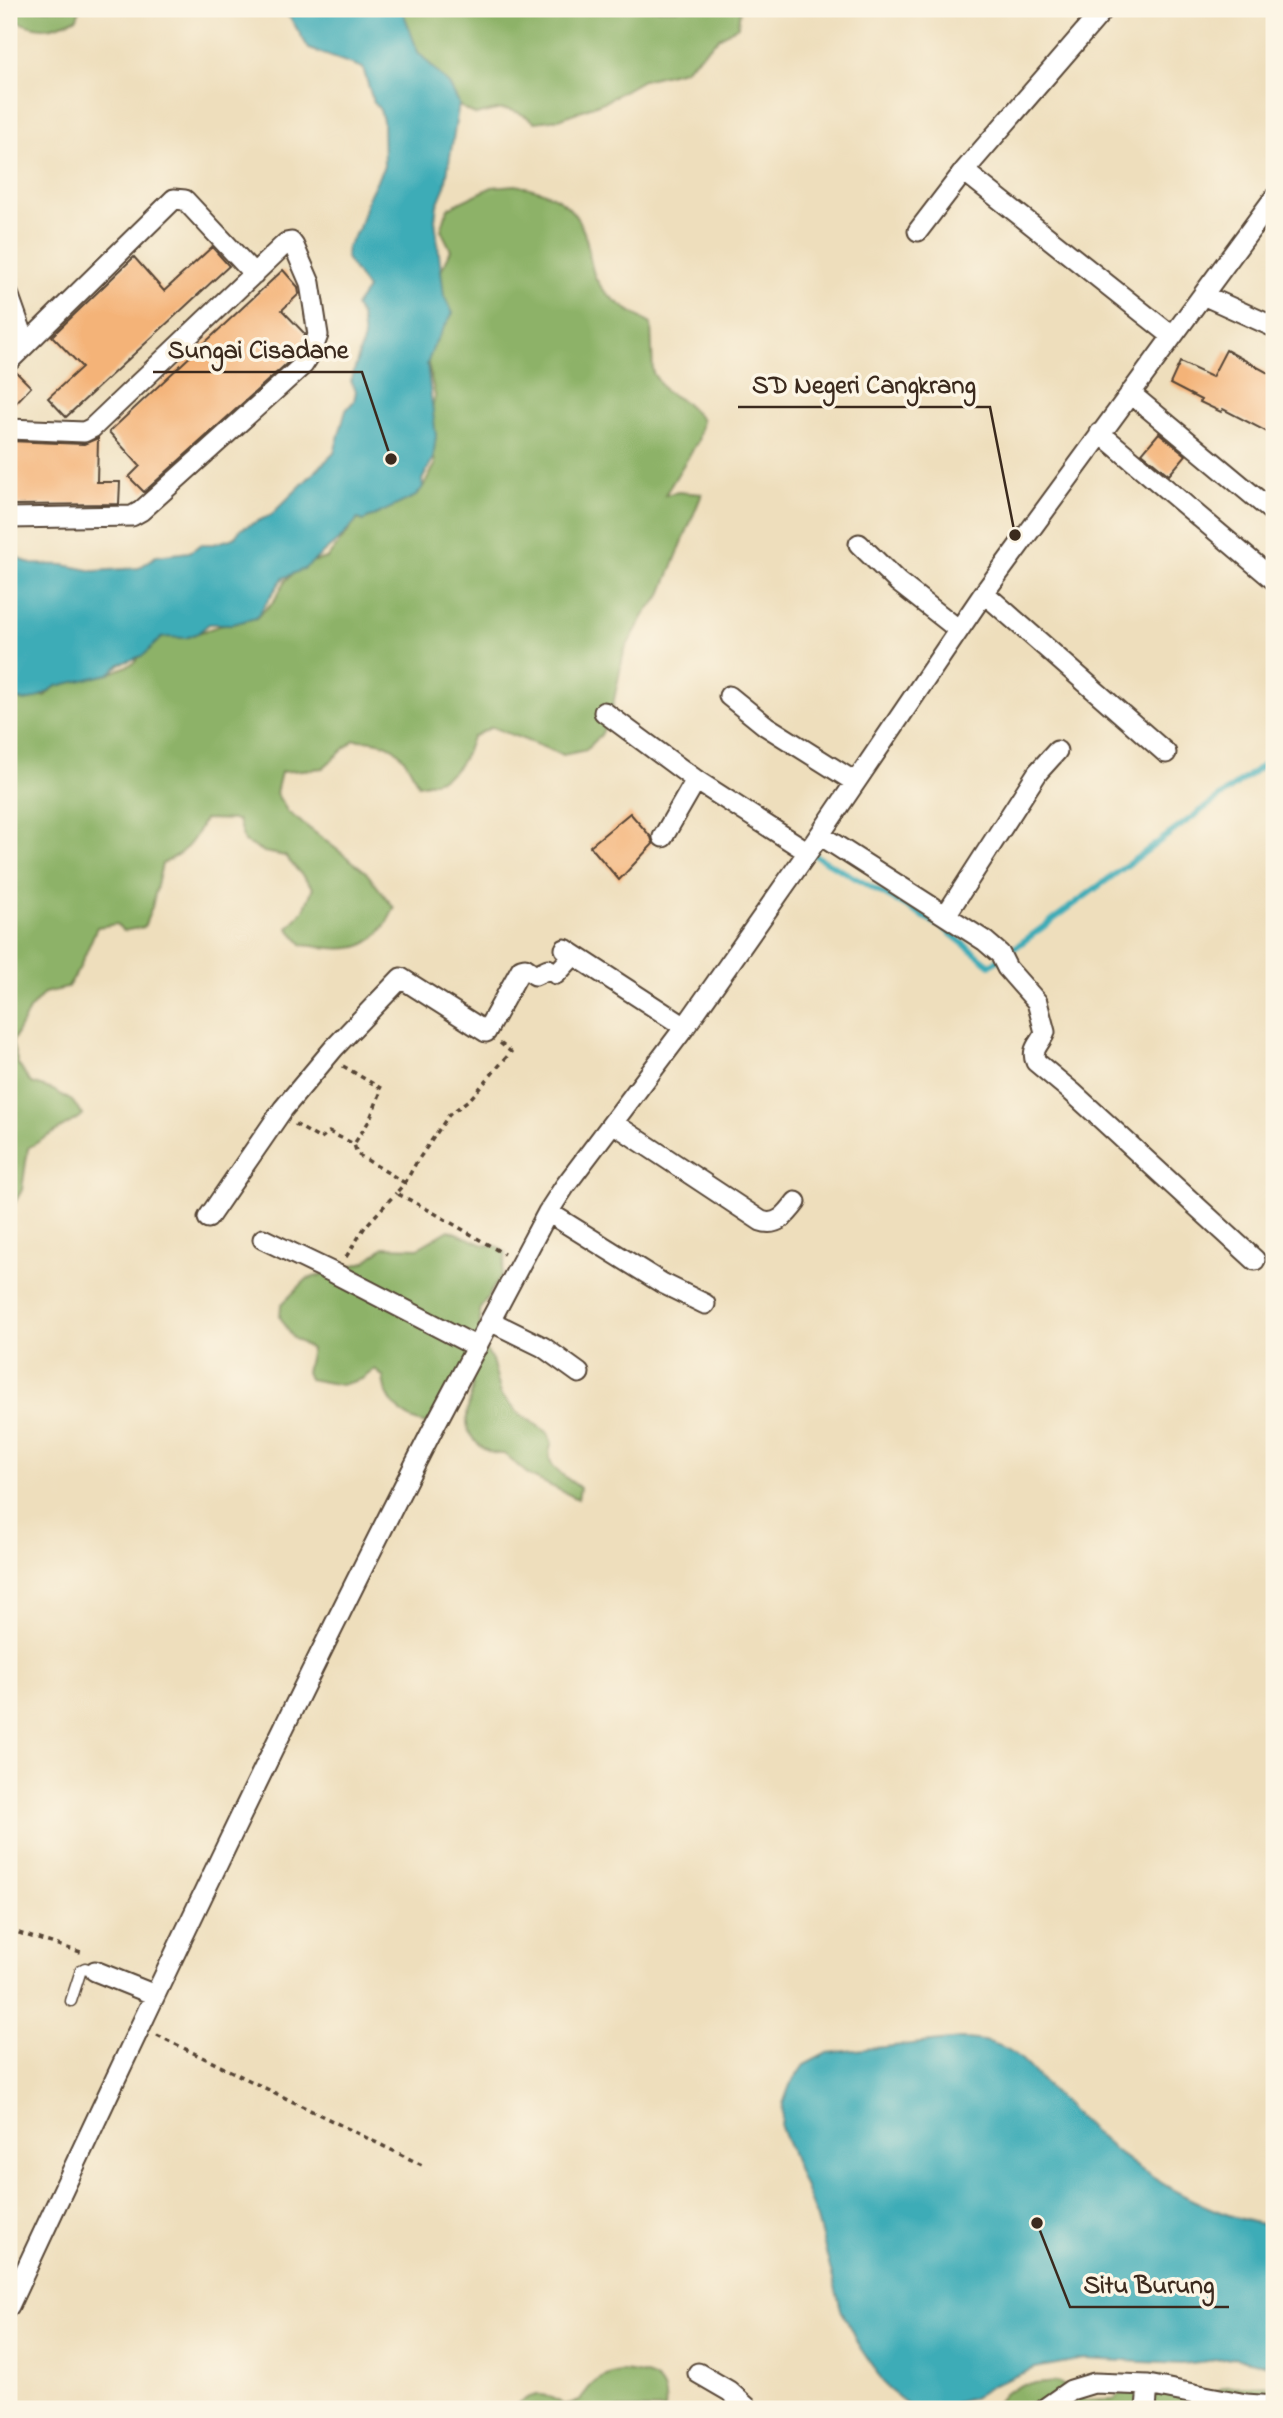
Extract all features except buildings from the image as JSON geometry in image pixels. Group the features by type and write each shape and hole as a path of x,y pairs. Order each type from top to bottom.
{"street":[{"path":"918,231 1095,12"},
{"path":"964,171 1172,336"},
{"path":"9,2305 140,2026 146,1991 548,1212 820,835 984,593 1274,198"},
{"path":"9,361 174,199 185,200 254,274"},
{"path":"9,429 84,432 92,428 286,243 290,242 294,246 310,283 318,335 303,365 141,511 132,516 9,518"},
{"path":"1203,295 1274,327"},
{"path":"9,296 26,344"},
{"path":"1130,393 1274,513"},
{"path":"1100,433 1274,580"},
{"path":"859,544 898,582 959,631"},
{"path":"984,593 1166,752"},
{"path":"729,696 766,726 855,782"},
{"path":"604,712 696,780 808,852"},
{"path":"946,915 1038,772 1057,751"},
{"path":"663,837 696,780"},
{"path":"820,835 946,915 1000,954 1007,968 1037,1002 1045,1032 1034,1049 1036,1062 1255,1260"},
{"path":"208,1218 280,1115 327,1057 401,978 486,1032 521,969 525,968 535,975 548,969 556,974 569,952 684,1027"},
{"path":"613,1123 761,1221 775,1222 784,1217 796,1202"},
{"path":"548,1212 662,1283 705,1304"},
{"path":"263,1239 336,1273 477,1347"},
{"path":"490,1321 543,1347 579,1373"},
{"path":"95,1971 146,1991"},
{"path":"698,2373 729,2391 750,2409"},
{"path":"1044,2409 1071,2390 1094,2383 1148,2385 1246,2404 1274,2406"},
{"path":"1146,2409 1148,2385"}],"lane":[{"path":"71,2001 81,1970 85,1968 95,1971"}],"path":[{"path":"336,1273 365,1227 405,1183 449,1115 471,1098 511,1052 486,1032"},
{"path":"327,1057 382,1089 369,1121 354,1144"},
{"path":"280,1115 320,1139 329,1132 354,1144 357,1154 405,1183"},
{"path":"396,1193 429,1209 521,1263"},
{"path":"9,1930 86,1953"},
{"path":"140,2026 422,2165"}],"green space":[{"path":"9,9 80,9 77,18 43,28 9,17"},
{"path":"400,9 740,9 738,26 719,38 684,70 643,80 606,101 559,119 535,122 513,111 500,109 476,115 457,105 408,41"},
{"path":"515,185 551,195 577,217 587,242 594,275 601,286 620,305 651,324 653,373 665,391 686,403 702,420 698,441 665,495 678,492 702,494 660,597 646,612 624,651 611,715 601,735 586,750 563,755 492,727 472,737 464,757 454,771 430,783 418,785 407,763 395,749 367,740 354,740 323,768 281,772 276,793 288,812 365,871 394,908 377,935 358,947 303,945 288,928 304,910 313,888 285,856 264,852 244,842 238,820 204,819 188,846 162,864 152,907 144,927 123,931 117,924 97,927 79,969 67,988 44,993 29,1010 12,1043 18,1064 31,1083 53,1090 72,1101 83,1115 28,1148 22,1190 9,1213 9,691 19,696 45,696 62,677 109,674 134,663 150,642 173,632 198,633 233,621 256,618 274,601 286,580 304,564 327,558 358,519 423,487 435,465 430,418 435,396 425,350 439,296 440,273 451,250 441,230 448,208 492,187"},
{"path":"449,1230 484,1245 496,1246 506,1253 502,1274 480,1309 480,1341 492,1360 501,1394 517,1412 547,1432 552,1443 549,1458 561,1474 580,1488 578,1499 530,1476 504,1454 484,1449 472,1438 467,1417 473,1385 466,1376 433,1424 414,1420 399,1410 388,1395 383,1377 375,1369 362,1379 341,1385 309,1379 306,1372 311,1349 293,1338 280,1317 281,1305 307,1279 365,1262 384,1247 418,1248"},
{"path":"623,2371 649,2376 661,2384 665,2409 510,2409 537,2395 549,2396 564,2405 580,2401 597,2380"},
{"path":"1157,2375 1207,2395 1224,2387 1274,2385 1274,2409 991,2409 1005,2393 1021,2385 1058,2382 1086,2400 1114,2399 1141,2376"}],"water":[{"path":"280,9 402,9 418,52 449,84 459,104 445,186 437,205 435,219 444,296 453,313 435,343 427,364 436,436 433,459 422,480 423,487 416,496 363,521 358,519 342,537 304,569 283,578 256,618 233,624 209,624 186,638 162,637 144,655 120,664 109,674 57,686 35,699 24,701 9,696 9,553 31,564 64,565 94,571 139,568 156,556 189,552 202,544 214,544 234,538 241,529 271,515 334,453 346,410 354,401 356,391 351,381 364,338 361,316 355,306 367,289 346,258 347,247 359,228 368,198 384,166 383,121 380,110 373,101 363,68 309,49 291,19"},
{"path":"960,2039 989,2042 1016,2055 1080,2119 1152,2177 1211,2208 1274,2226 1274,2366 1234,2358 1182,2364 1084,2359 1035,2368 993,2385 972,2398 934,2409 914,2409 888,2389 859,2346 841,2309 817,2219 781,2127 783,2104 790,2085 804,2065 827,2053"}],"waterway":[{"path":"1005,955 1274,757"},
{"path":"809,852 942,927 990,965 998,960"}],"place":[{"name":"Sungai Cisadane","path":"391,459"},
{"name":"SD Negeri Cangkrang","path":"1015,535"},
{"name":"Situ Burung","path":"1037,2223"}]}
